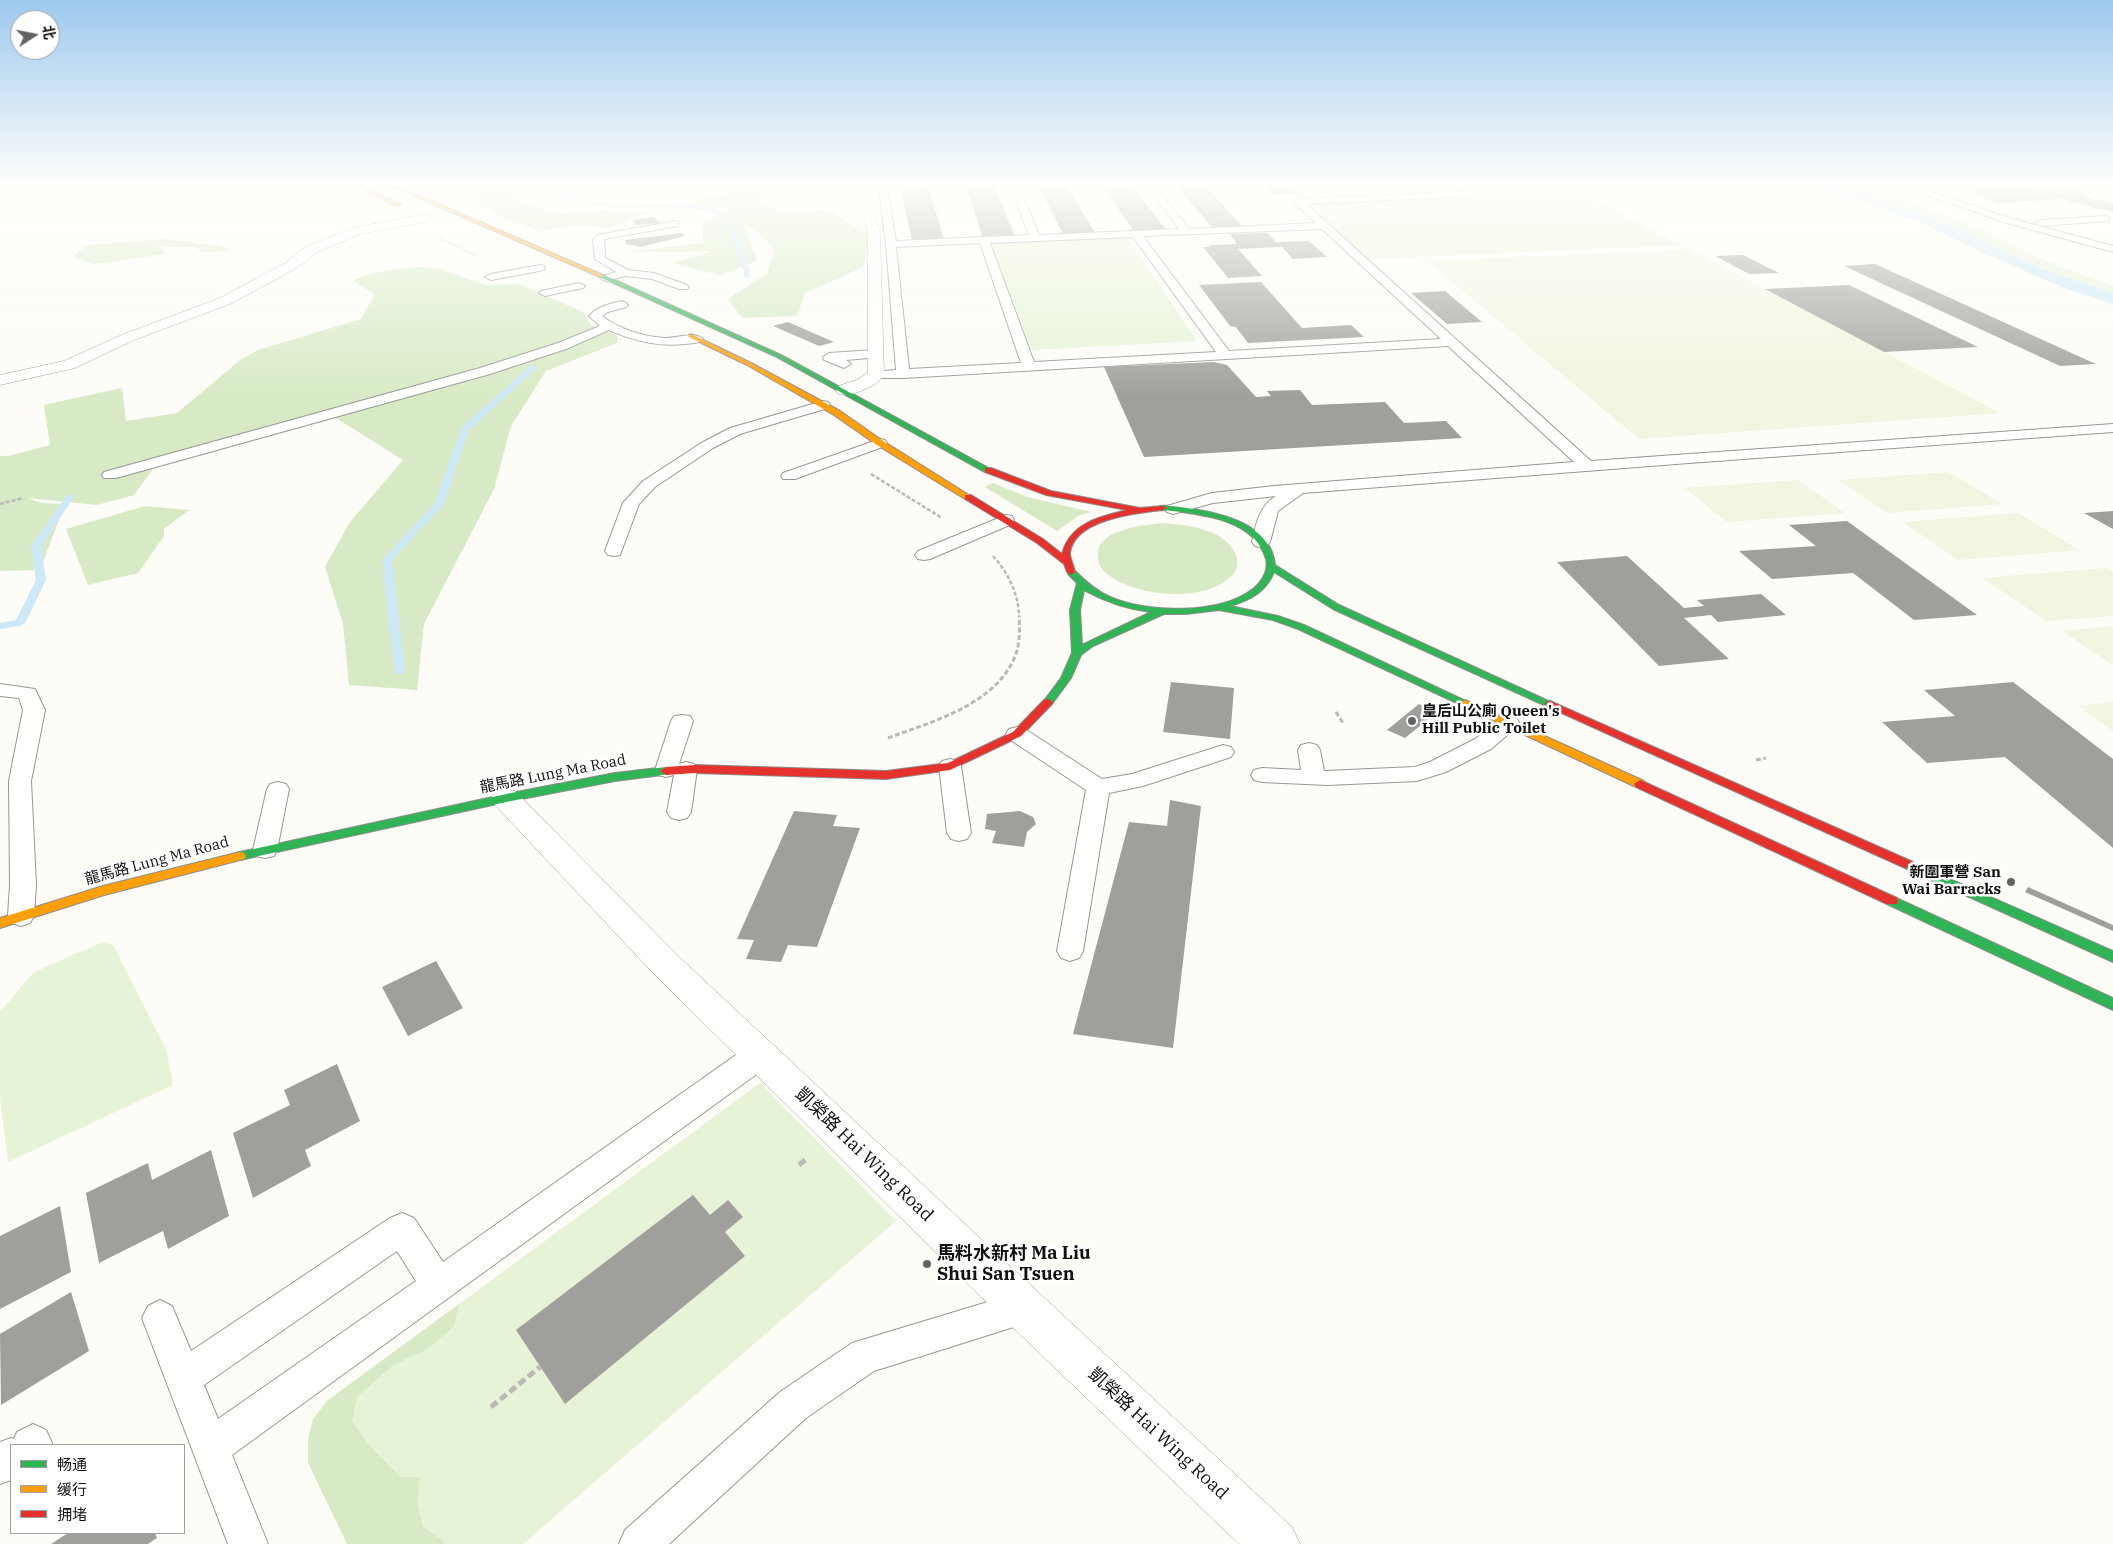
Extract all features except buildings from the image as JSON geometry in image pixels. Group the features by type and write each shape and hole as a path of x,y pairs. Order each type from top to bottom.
{"main road":[{"path":"551,254 778,356 844,390 964,458 1001,476 1049,493 1083,501 1138,510 1174,509 1198,512 1224,519 1245,529 1261,542 1268,552 1271,566 1268,577 1257,589 1234,602 1219,607 1194,611 1143,609 1112,601 1081,583 1070,571 1066,554 1068,545 1080,531 1102,518 1138,510"},
{"path":"522,260 544,270"},
{"path":"563,279 583,288"},
{"path":"605,297 626,307"},
{"path":"680,330 823,405 880,443 1040,541 1067,562"},
{"path":"1271,566 1336,607 2113,957"},
{"name":"龍馬路 Lung Ma Road","path":"10,919 178,870 505,798 609,778 676,769 886,775 950,766 1017,734 1040,712 1066,678 1077,653 1075,610 1081,583"},
{"path":"1219,607 1268,617 1301,628 2113,1004"},
{"path":"1077,653 1090,644 1162,611"}],"street":[{"path":"0,380 70,365 129,338 225,301 292,265 305,254"},
{"path":"844,390 863,384 876,375 874,254"},
{"name":"凱榮路 Hai Wing Road","path":"505,798 665,964 1024,1308 1275,1544"}],"lane":[{"path":"599,254 600,259 626,273"},
{"path":"892,254 903,374"},
{"path":"989,254 1029,366"},
{"path":"1151,254 1225,355"},
{"path":"1354,254 1587,466"},
{"path":"490,277 544,270"},
{"path":"607,278 626,273 654,276 683,288"},
{"path":"544,293 583,288"},
{"path":"626,307 604,309 595,316 609,326 657,342 697,338"},
{"path":"110,475 485,371 562,346 609,326"},
{"path":"876,375 1451,342"},
{"path":"844,364 825,355 875,354"},
{"path":"614,551 631,503 649,484 708,445 735,431 823,405"},
{"path":"1174,509 1212,498 1302,488 2113,428"},
{"path":"789,476 880,443"},
{"path":"1261,542 1269,508 1278,500 1302,488"},
{"path":"924,555 1006,520"},
{"path":"0,690 28,693 34,710 20,781 23,884 10,919"},
{"path":"680,812 676,769 682,720"},
{"path":"1262,775 1314,777 1417,774 1438,768 1483,744 1509,724"},
{"path":"1017,734 1098,787 1134,782 1223,752"},
{"path":"1309,750 1314,777"},
{"path":"950,766 959,833"},
{"path":"1070,951 1098,787"},
{"path":"265,850 278,789"},
{"path":"210,1448 760,1054"},
{"path":"183,1378 402,1229 438,1285"},
{"path":"639,1544 793,1405 865,1356 1024,1308"},
{"path":"160,1318 248,1544"}],"path":[{"path":"472,254 483,259"},
{"path":"868,472 943,519"},
{"path":"0,504 23,498"},
{"path":"888,738 949,716 987,693 1017,656 1022,625 1018,600 999,561 992,555"},
{"path":"1336,712 1343,723"},
{"path":"491,1407 540,1367"}],"green space":[{"path":"76,254 166,254 94,264 72,257"},
{"path":"703,254 754,254 757,261 720,275 672,263"},
{"path":"773,254 866,254 863,267 805,293 797,316 742,318 728,299 768,273"},
{"path":"995,254 1138,254 1197,341 1031,350"},
{"path":"1361,254 1478,254 1367,259"},
{"path":"1579,254 1699,254 2000,413 1639,439 1427,261"},
{"path":"2010,254 2031,254 2113,286 2113,293 2037,267"},
{"path":"419,267 439,269 485,285 519,284 583,312 591,325 618,336 617,343 546,371 511,426 494,489 424,624 417,690 349,685 343,624 325,567 350,522 403,460 328,413 158,462 134,495 97,505 28,498 41,503 65,504 40,570 0,571 0,456 8,456 50,445 44,405 122,388 126,421 177,413 240,360 258,350 361,319 375,294 353,281 376,273"},
{"path":"1948,472 2002,504 1887,513 1839,480"},
{"path":"1798,480 1845,513 1727,522 1685,488"},
{"path":"993,483 1027,497 1091,512 1080,515 1057,531 985,487"},
{"path":"145,506 189,510 164,529 164,536 138,573 88,585 66,529"},
{"path":"2018,513 2079,550 1958,560 1903,522"},
{"path":"1162,523 1194,527 1223,539 1231,546 1237,557 1237,566 1234,573 1222,583 1207,590 1171,594 1134,588 1118,581 1102,569 1098,553 1100,545 1106,538 1114,533 1134,527"},
{"path":"2106,568 2113,572 2113,616 2047,621 1982,578"},
{"path":"2113,626 2113,665 2062,631"},
{"path":"2113,702 2113,731 2078,706"},
{"path":"103,942 113,945 166,1049 173,1085 8,1162 0,1098 0,1012 34,972"},
{"path":"760,1083 896,1221 523,1544 402,1544 327,1401"},
{"path":"459,1304 454,1326 428,1349 393,1365 357,1397 352,1421 369,1445 400,1477 420,1477 417,1502 423,1527 444,1541 443,1544 347,1544 308,1463 308,1438 313,1419 327,1401"}],"water":[{"path":"1986,254 2010,254 2037,267 2113,293 2113,304 2067,289"}],"waterway":[{"path":"740,254 747,276"},
{"path":"399,672 387,560 439,504 464,430 534,367"},
{"path":"0,626 20,623 41,580 36,546 70,497"}],"traffic: fast":[{"path":"602,276 779,356 988,470"},
{"path":"1071,572 1086,587 1107,599 1132,607 1159,611 1213,608 1236,602 1255,592 1264,583 1270,571 1271,563 1267,548 1257,536 1244,527 1228,520 1211,515 1163,508"},
{"path":"1271,566 1336,607 1550,704"},
{"path":"1048,702 1066,678 1077,653 1075,610 1081,583"},
{"path":"1219,607 1275,618 1301,627 1465,703"},
{"path":"1077,653 1090,644 1162,611"},
{"path":"240,856 511,797 615,777 666,771"},
{"path":"1909,865 2113,957"},
{"path":"1892,901 2113,1004"}],"traffic: slow":[{"path":"551,254 602,276"},
{"path":"691,336 749,364 837,413 880,443 968,497"},
{"path":"1465,703 1640,784"},
{"path":"0,923 103,891 240,856"}],"traffic: jam":[{"path":"988,470 1049,493 1138,510"},
{"path":"968,497 1040,541 1067,562"},
{"path":"1071,572 1066,555 1069,541 1080,530 1095,522 1113,516 1163,508"},
{"path":"666,771 695,769 886,775 950,766 1017,734 1048,702"},
{"path":"1550,704 1909,865"},
{"path":"1640,784 1892,901"}],"place":[{"name":"皇后山公廁 Queen's Hill Public Toilet","path":"1412,721"},
{"name":"新圍軍營 San Wai Barracks","path":"2011,882"},
{"name":"馬料水新村 Ma Liu Shui San Tsuen","path":"927,1264"}]}
